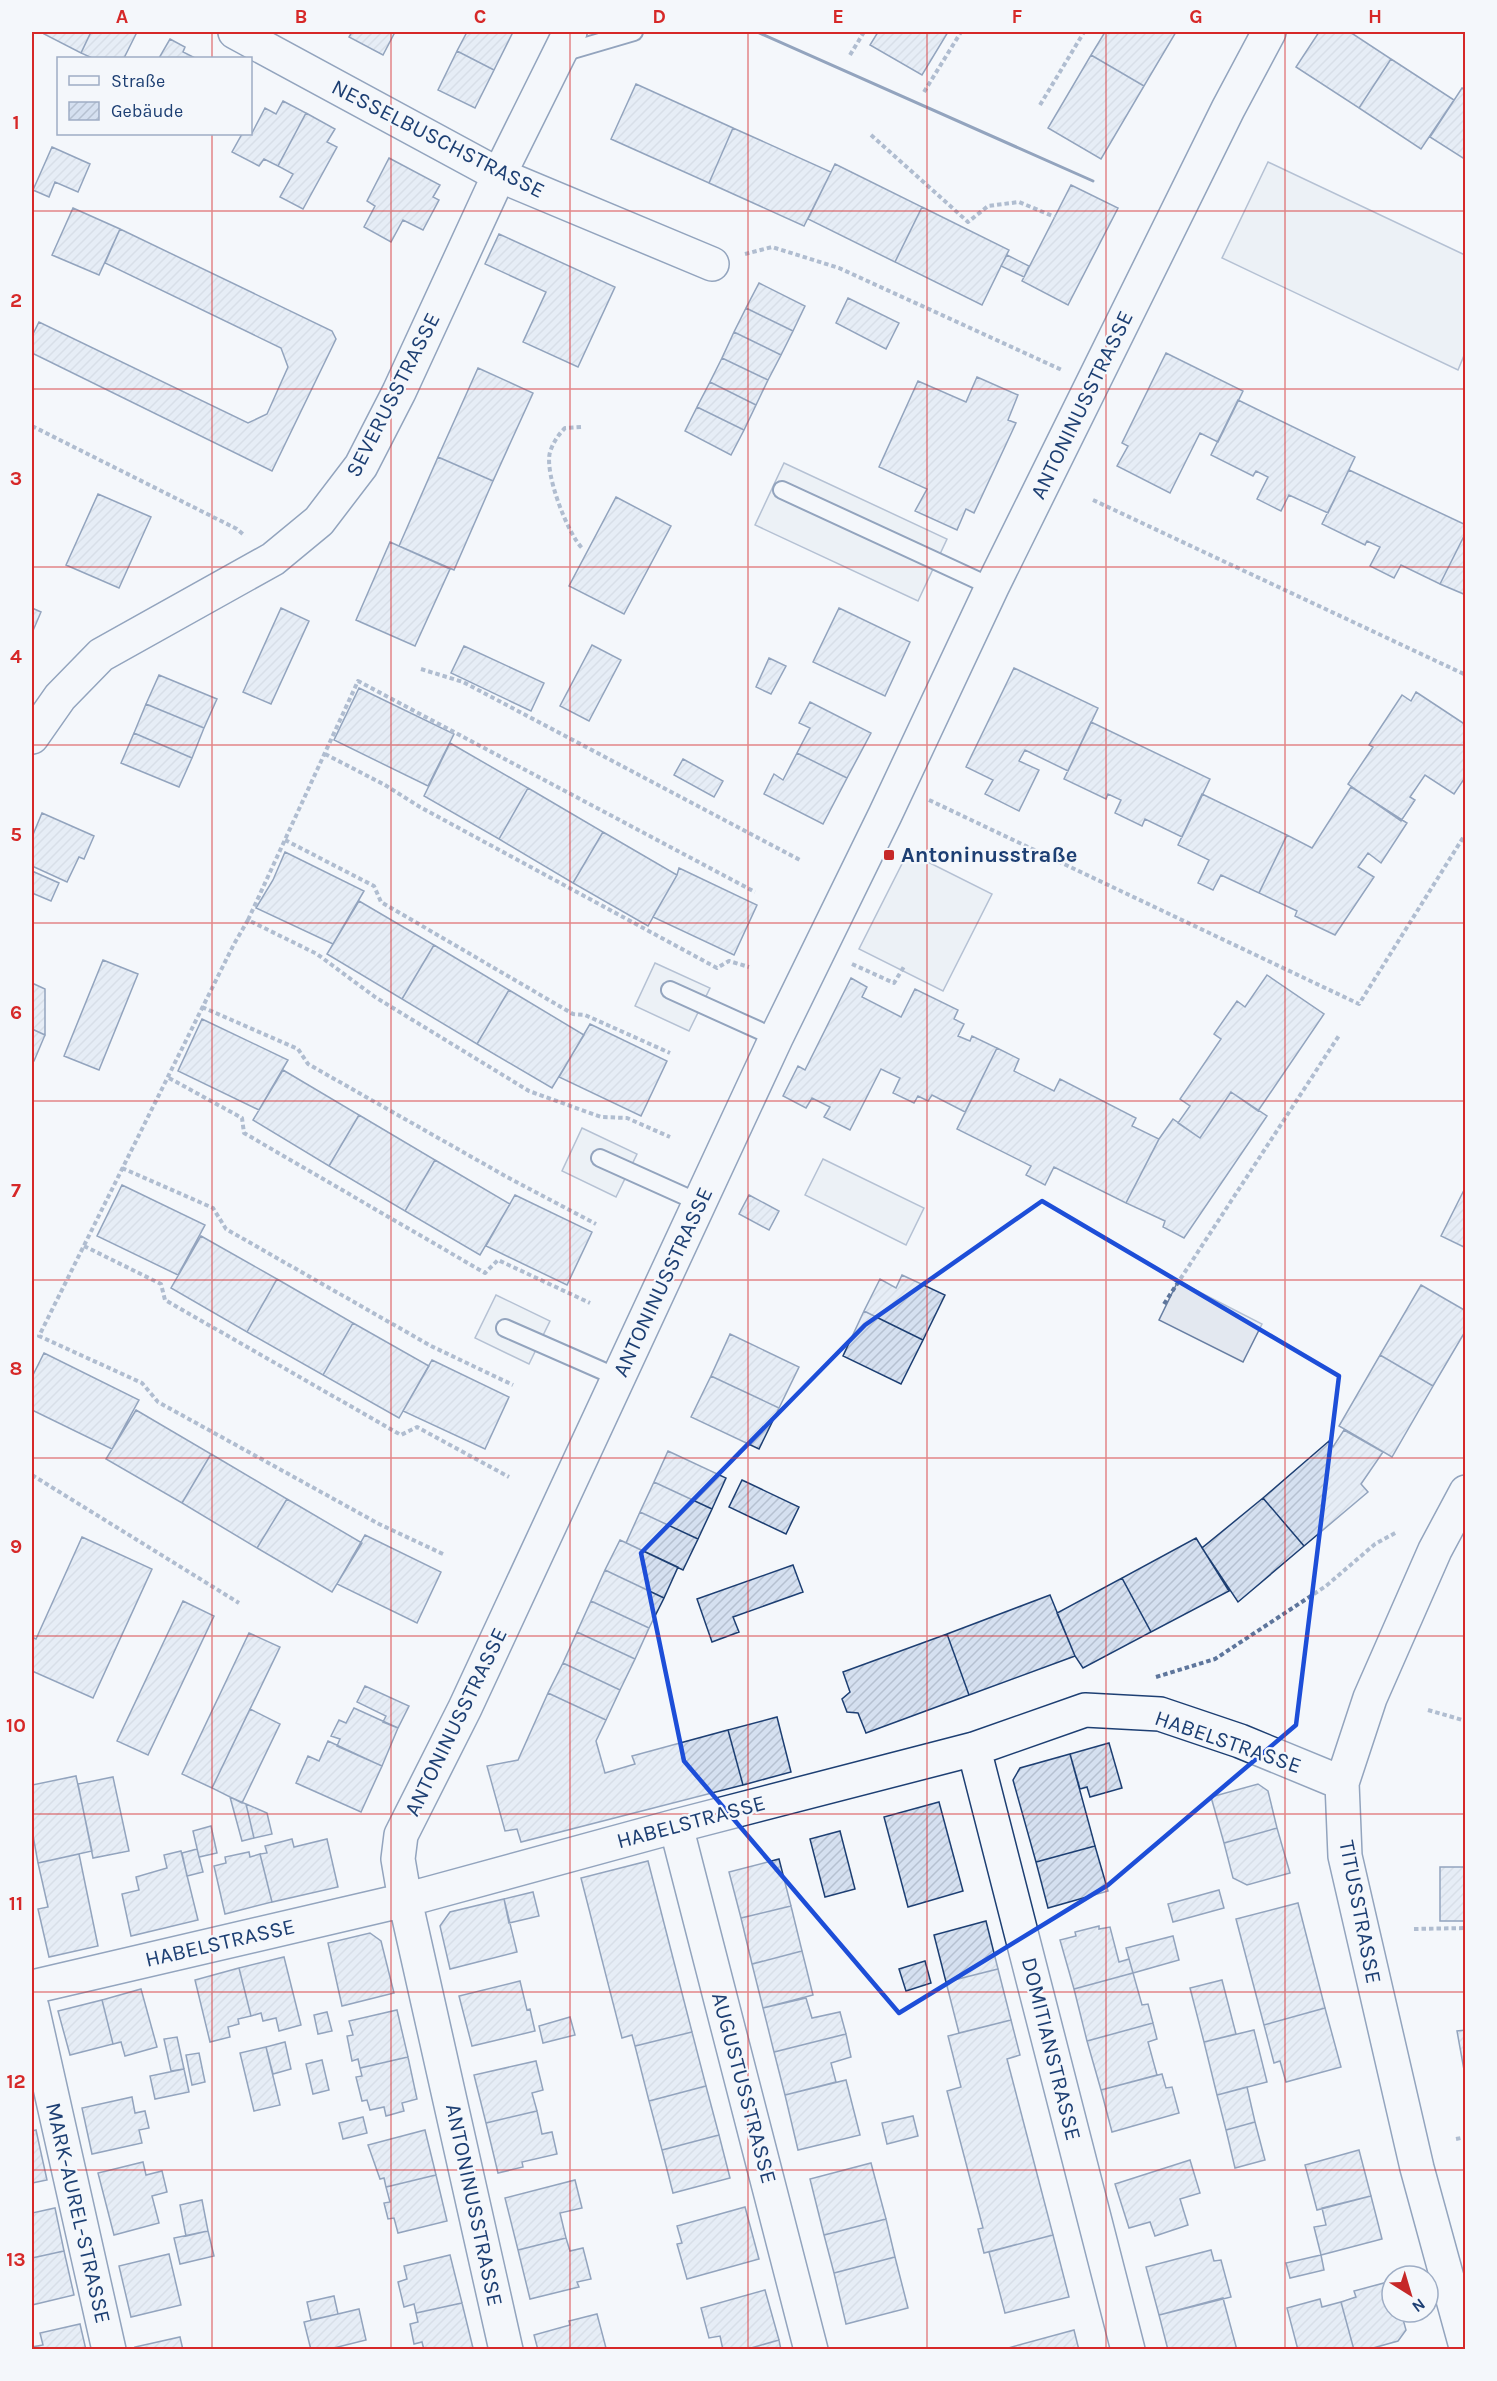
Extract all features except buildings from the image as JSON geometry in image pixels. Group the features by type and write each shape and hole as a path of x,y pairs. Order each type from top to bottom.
{"street":[{"name":"NESSELBUSCHSTRASSE","path":"235,32 499,175 712,264"},
{"name":"ANTONINUSSTRASSE","path":"506,2349 405,1900 398,1859 401,1835 465,1708 776,1038 885,815 992,587 1228,109 1269,32"},
{"name":"SEVERUSSTRASSE","path":"32,737 60,697 101,655 273,559 319,521 362,466 564,43"},
{"name":"TITUSSTRASSE","path":"1465,2346 1417,2168 1345,1856 1342,1783 1370,1698 1435,1550 1466,1492"},
{"name":"HABELSTRASSE","path":"32,1988 405,1900 676,1826 974,1749 1085,1710 1160,1714 1240,1741 1342,1783"},
{"name":"DOMITIANSTRASSE","path":"974,1749 1128,2349"},
{"name":"AUGUSTUSSTRASSE","path":"676,1826 811,2349"},
{"name":"MARK-AUREL-STRASSE","path":"32,2007 109,2349"},
{"path":"1454,2349 1465,2346"}],"lane":[{"path":"564,43 634,32"},
{"path":"782,490 992,587"},
{"path":"669,990 776,1038"},
{"path":"600,1158 700,1203"},
{"path":"505,1328 619,1378"}],"path":[{"path":"850,55 864,32"},
{"path":"924,92 961,32"},
{"path":"1040,105 1084,32"},
{"path":"871,135 968,222 988,206 1019,202 1055,217"},
{"path":"712,264 772,247 839,268 1073,375"},
{"path":"32,426 237,529 273,559"},
{"path":"581,427 565,428 558,435 549,454 551,479 574,541 583,549"},
{"path":"1093,500 1466,675"},
{"path":"422,669 463,682 800,860"},
{"path":"443,1554 379,1524 158,1402 142,1383 39,1336 202,1007 248,920 358,681 755,892"},
{"path":"325,754 717,968 729,961 749,967"},
{"path":"927,799 1359,1004 1466,833"},
{"path":"285,840 374,886 381,902 573,1014 585,1016 670,1053"},
{"path":"248,920 317,954 375,998 529,1091 601,1117 627,1118 670,1137"},
{"path":"851,963 894,983 904,965"},
{"path":"202,1007 298,1049 308,1064 507,1177 596,1224"},
{"path":"1164,1304 1340,1035"},
{"path":"168,1078 242,1118 244,1133 485,1273 498,1260 590,1303"},
{"path":"122,1168 213,1208 226,1229 431,1346 513,1385"},
{"path":"84,1246 161,1284 165,1300 400,1435 417,1427 509,1477"},
{"path":"32,1475 239,1603"},
{"path":"1152,1678 1215,1659 1326,1586 1375,1544 1396,1532"},
{"path":"1428,1710 1466,1721"},
{"path":"1414,1929 1466,1928"},
{"path":"1456,2139 1466,2137"}],"highlighted area":[{"path":"1042,1201 1339,1376 1296,1725 1108,1885 899,2013 684,1761 641,1553 865,1325"}],"shaded area":[{"path":"1268,162 1465,255 1465,353 1458,370 1222,258"},
{"path":"784,463 947,539 918,601 755,525"},
{"path":"908,852 992,894 943,991 859,949"},
{"path":"655,963 710,988 689,1031 635,1006"},
{"path":"582,1128 637,1154 616,1197 562,1171"},
{"path":"823,1159 924,1208 906,1245 805,1195"},
{"path":"1178,1281 1262,1324 1243,1362 1159,1320"},
{"path":"496,1295 550,1321 529,1364 475,1338"}],"wall":[{"path":"757,32 1093,181"}],"place":[{"name":"Antoninusstraße","path":"889,855"}]}
